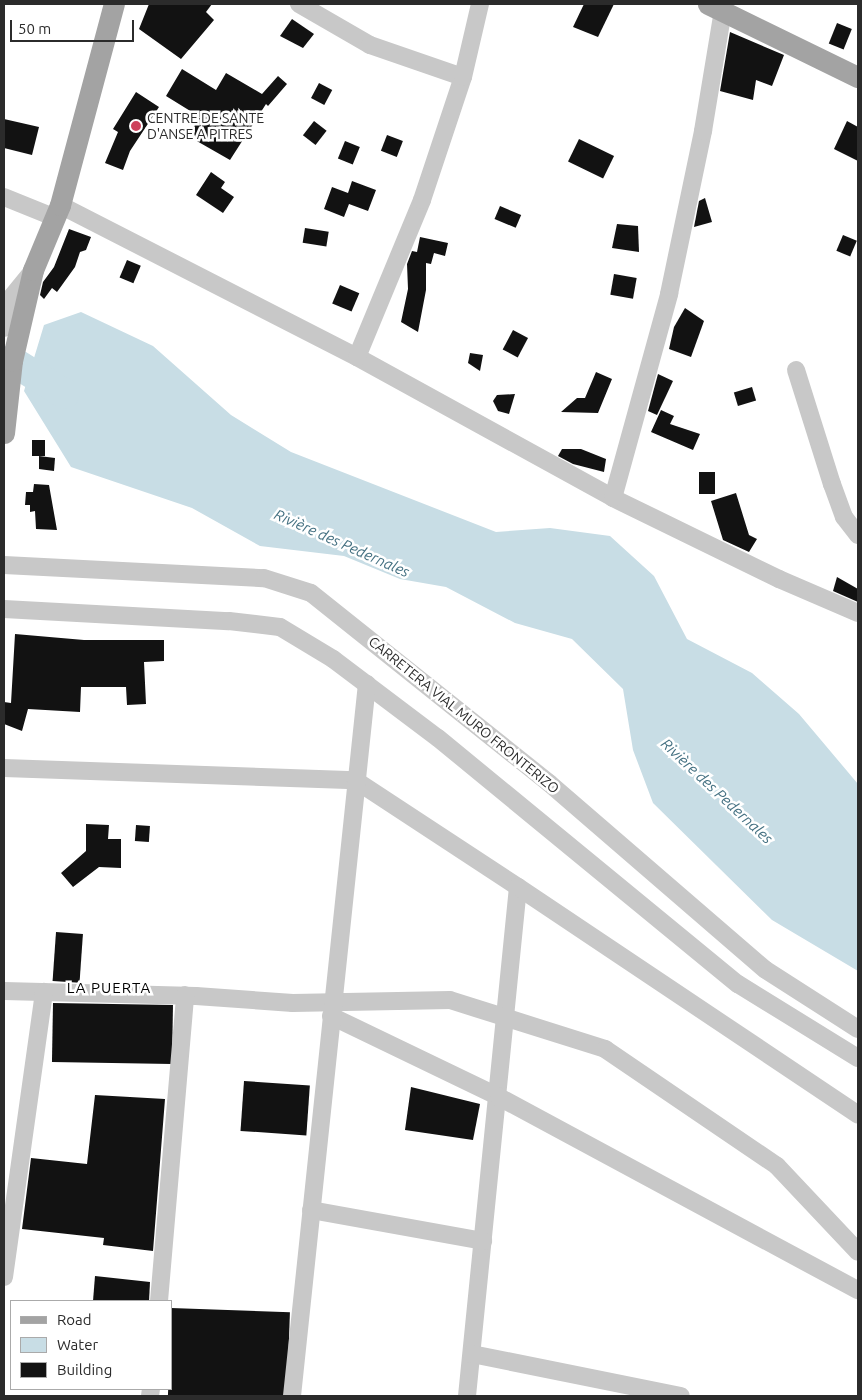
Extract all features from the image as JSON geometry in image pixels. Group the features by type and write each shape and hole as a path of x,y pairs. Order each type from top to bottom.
{"main road":[{"path":"4,433 12,361 33,270 58,211 114,4"},
{"path":"715,7 858,78"}],"street":[{"path":"299,4 370,45 463,77"},
{"path":"357,357 422,200 463,77 480,4"},
{"path":"613,498 669,294 704,131 715,7"},
{"path":"4,197 58,211 357,357 613,498 779,579 858,613"},
{"path":"4,328 10,299 33,270"},
{"path":"796,370 838,500 850,527 858,535"},
{"name":"CARRETERA VIAL MURO FRONTERIZO","path":"4,565 264,578 310,593 549,783 766,970 858,1029"},
{"path":"4,609 229,620 280,627 333,658 446,744 738,984 828,1043 858,1058"},
{"path":"292,1396 355,780 367,684"},
{"path":"4,768 355,780 858,1115"},
{"path":"468,1396 499,1097 518,887"},
{"path":"4,991 185,995 293,1003 332,1008 450,1000 505,1019 605,1049 778,1166 858,1252"},
{"path":"4,1276 7,1232 44,992"},
{"path":"159,1300 185,995"},
{"path":"332,1008 858,1290"},
{"path":"311,1210 483,1240"},
{"path":"472,1354 681,1396"}],"water":[{"path":"81,312 153,346 231,415 291,452 496,532 550,528 610,536 654,576 687,639 752,673 799,714 858,784 858,971 772,920 653,803 633,750 623,689 572,639 515,623 446,587 400,579 344,556 260,546 192,508 71,467 24,391 44,325"}],"building":[{"path":"149,4 212,4 206,12 214,20 181,59 139,29"},
{"path":"584,4 614,4 598,37 573,27"},
{"path":"292,19 314,34 303,48 280,36"},
{"path":"837,23 852,29 844,49 829,43"},
{"path":"730,32 784,55 772,86 756,80 753,100 720,91"},
{"path":"182,69 216,90 226,73 262,94 278,76 287,84 268,106 266,104 230,160 188,136 200,117 166,96"},
{"path":"319,83 332,90 324,105 311,98"},
{"path":"136,92 159,107 130,151 123,170 105,163 118,132 113,129"},
{"path":"4,119 39,127 32,155 4,148"},
{"path":"314,121 327,131 316,145 303,135"},
{"path":"847,121 858,127 858,161 834,149"},
{"path":"387,135 403,141 397,157 381,151"},
{"path":"579,139 614,156 603,179 568,161"},
{"path":"345,141 360,147 353,165 338,159"},
{"path":"211,172 225,182 221,188 234,197 223,213 196,195"},
{"path":"352,181 376,190 368,211 349,204 344,217 324,209 332,187 348,193"},
{"path":"705,198 712,222 694,227 699,201"},
{"path":"500,206 521,215 516,228 495,219"},
{"path":"617,224 638,226 639,252 612,248"},
{"path":"305,228 329,232 326,247 303,243"},
{"path":"69,229 91,237 86,250 80,252 75,267 57,292 52,288 44,299 40,295 43,282 54,267"},
{"path":"843,235 857,241 850,257 836,251"},
{"path":"420,237 448,243 445,256 434,253 431,264 426,263 426,290 418,332 401,322 408,289 407,264 412,251 417,252"},
{"path":"127,260 141,266 133,283 120,277"},
{"path":"614,274 637,278 633,299 610,295"},
{"path":"340,285 359,293 352,312 332,303"},
{"path":"685,308 704,321 691,357 669,349 674,327"},
{"path":"513,330 528,338 518,357 503,349"},
{"path":"470,353 483,355 480,371 468,363"},
{"path":"596,372 612,379 598,413 561,412 577,398 585,398"},
{"path":"658,374 673,381 657,415 648,411"},
{"path":"752,387 756,400 738,406 734,393"},
{"path":"515,394 509,414 498,411 493,401 497,395"},
{"path":"661,410 674,416 670,424 700,434 693,450 651,432"},
{"path":"32,440 45,440 45,456 32,456"},
{"path":"562,449 581,449 606,459 604,472 573,464 558,456"},
{"path":"39,456 55,458 54,471 39,469"},
{"path":"699,472 715,472 715,494 699,494"},
{"path":"34,484 49,485 57,530 36,529 35,511 30,512 30,505 25,505 26,492 33,492"},
{"path":"736,493 749,535 757,539 749,552 723,540 711,501"},
{"path":"837,577 858,589 858,602 833,591"},
{"path":"15,634 84,640 164,640 164,661 144,662 146,704 127,705 126,687 81,687 80,712 28,709 22,731 4,724 4,702 11,703"},
{"path":"86,824 109,825 108,839 121,839 121,868 99,867 73,887 61,873 86,851"},
{"path":"136,825 150,826 149,842 135,841"},
{"path":"56,932 83,934 80,983 53,981"},
{"path":"53,1003 173,1005 172,1064 52,1062"},
{"path":"244,1081 310,1086 306,1135 241,1131"},
{"path":"411,1087 480,1104 473,1140 405,1130"},
{"path":"95,1095 165,1099 153,1251 103,1245 104,1238 22,1229 31,1158 87,1164"},
{"path":"95,1276 150,1282 149,1300 93,1300"},
{"path":"172,1308 290,1312 287,1396 168,1396 168,1390 172,1390"}],"waterway":[{"name":"Rivière des Pedernales","path":"4,361 12,361 65,394"}],"place":[{"name":"CENTRE DE SANTE D'ANSE A PITRES","path":"136,126"}],"district":[{"name":"LA PUERTA","path":"109,988"}]}
